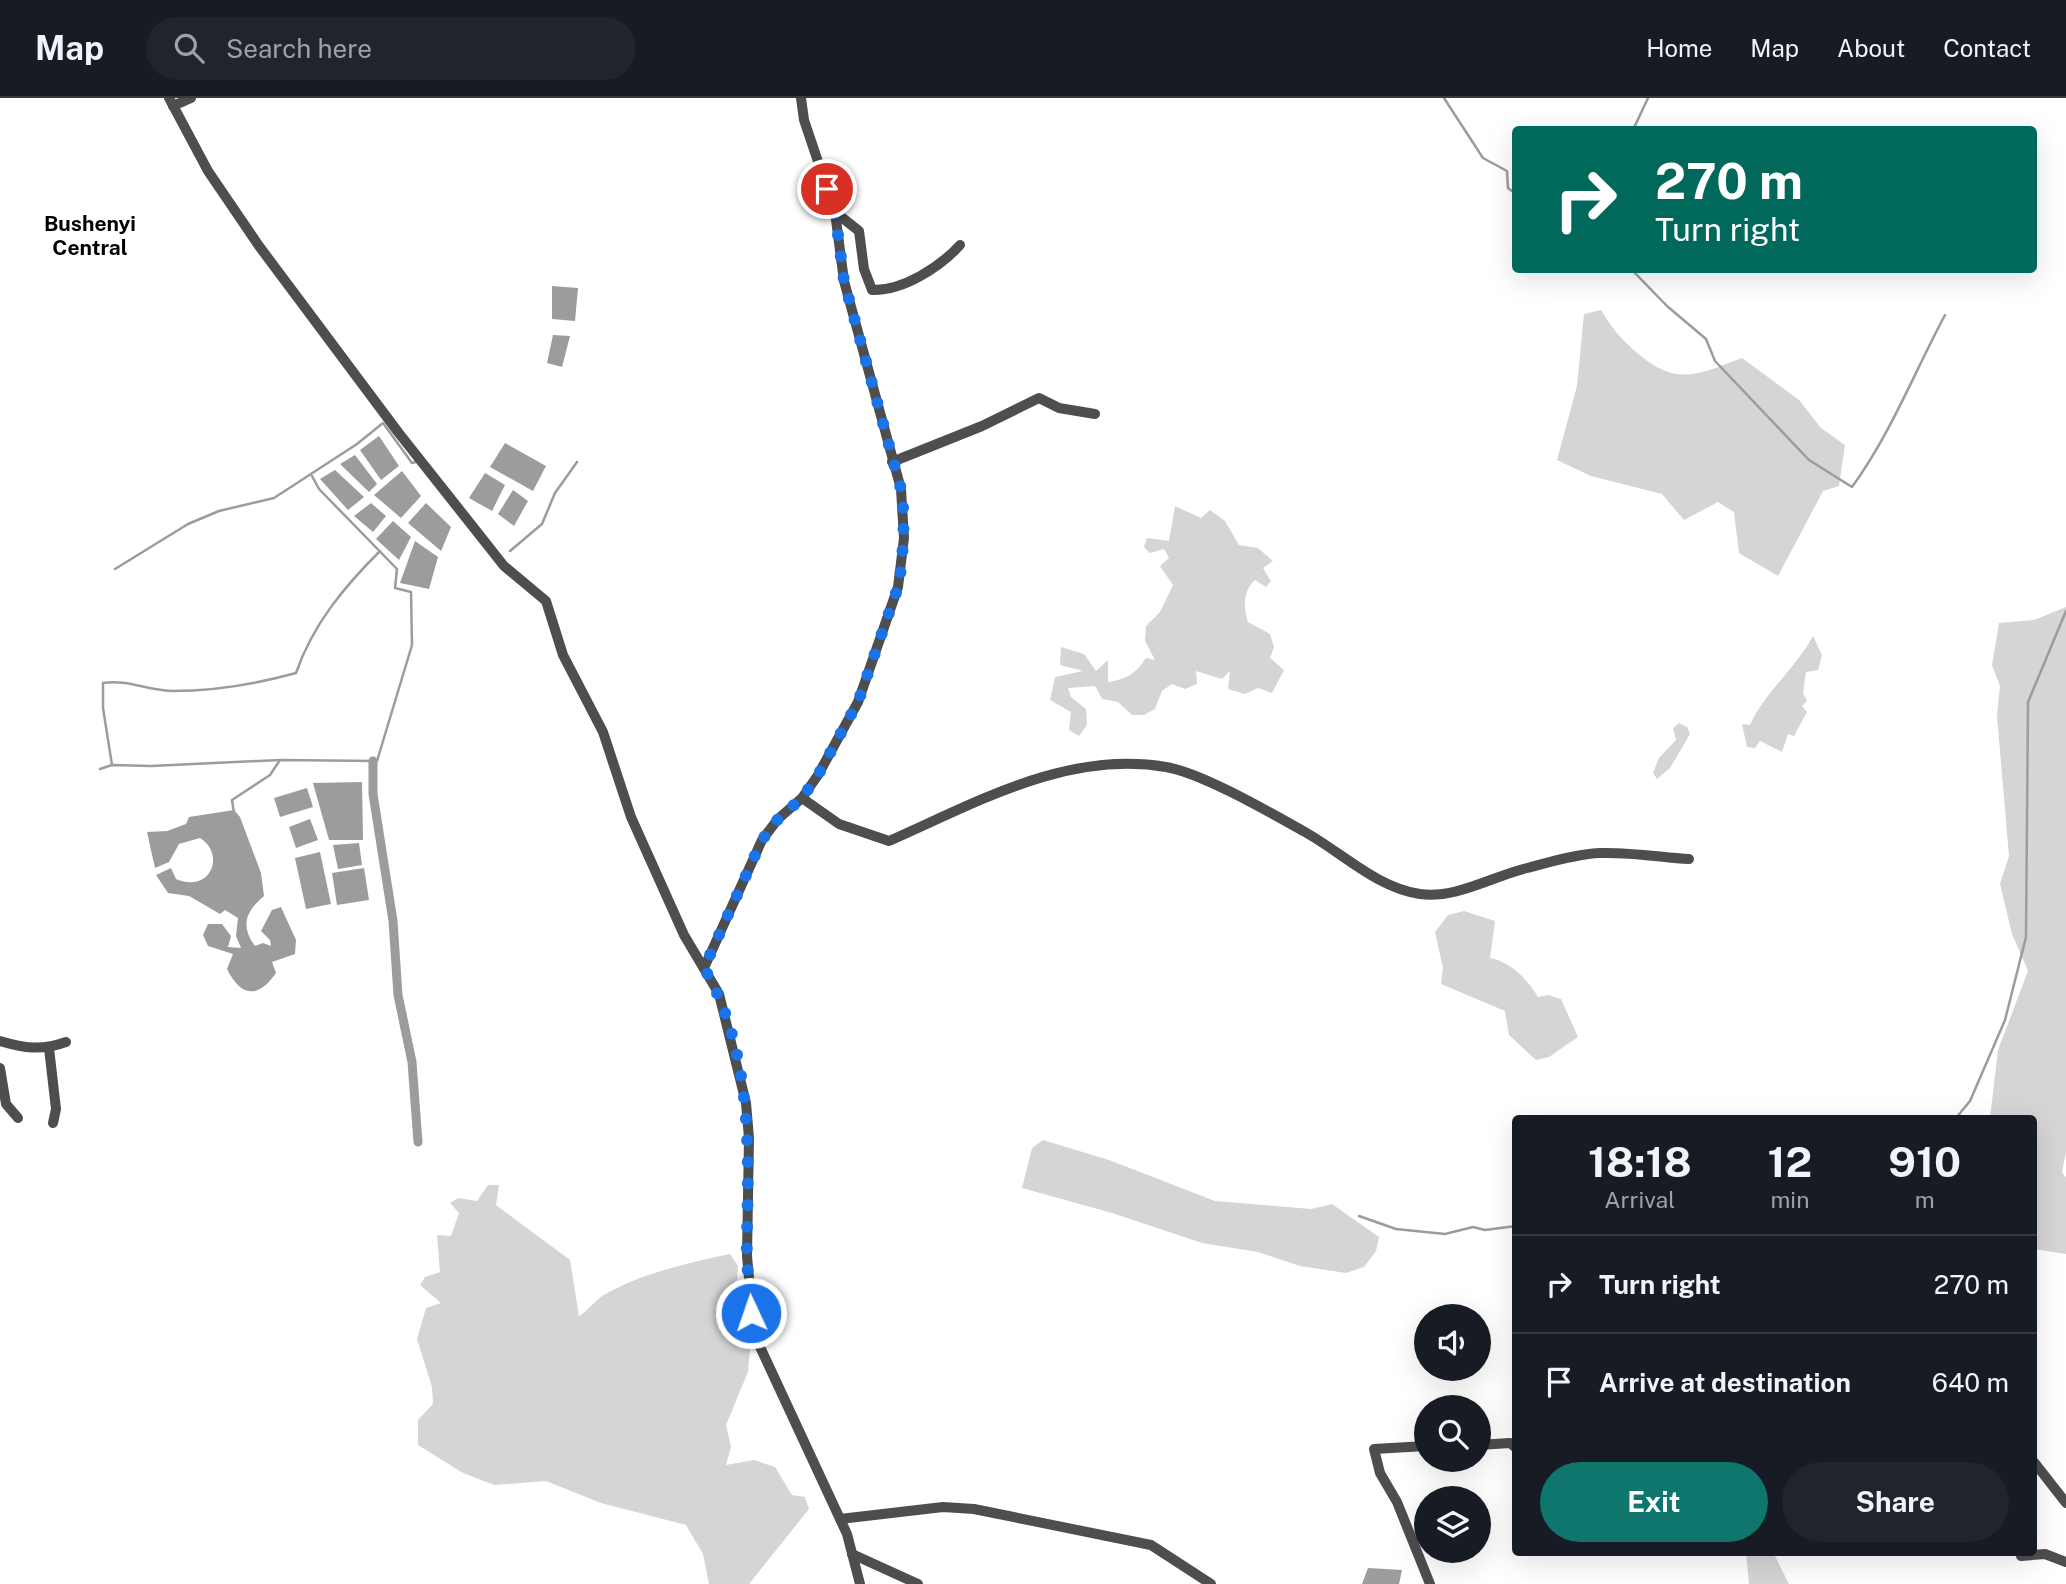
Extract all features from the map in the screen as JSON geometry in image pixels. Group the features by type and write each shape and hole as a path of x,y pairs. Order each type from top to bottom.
{"street":[{"path":"191,98 171,102 208,171 259,246 398,432 504,566 546,601 563,654 603,732 631,817 684,935 719,994 746,1103 749,1138 747,1256 754,1334 840,1519 860,1584"},
{"path":"704,968 762,840 778,819 802,798 818,775 858,702 898,587 904,516 901,489 844,281 835,212 804,120 801,98"},
{"path":"835,212 859,231 864,269 872,290 887,290 945,262 960,245"},
{"path":"892,462 982,426 1039,398 1059,408 1095,414"},
{"path":"802,798 839,824 890,841 1044,775 1106,765 1167,767 1261,808 1308,833 1361,871 1417,894 1434,895 1454,891 1526,868 1599,853 1689,859"},
{"path":"0,1041 27,1049 49,1048 65,1042"},
{"path":"49,1048 56,1109 53,1123"},
{"path":"0,1068 6,1104 18,1118"},
{"path":"1491,1444 1512,1445"},
{"path":"1414,1447 1374,1449 1380,1473 1397,1502 1430,1584"},
{"path":"2037,1466 2066,1503"},
{"path":"840,1519 943,1507 1013,1516 1151,1545 1212,1584"},
{"path":"852,1554 919,1584"},
{"path":"2037,1555 2045,1554 2066,1562"}],"shaded area":[{"path":"552,286 578,288 575,321 552,319"},
{"path":"1601,310 1630,347 1663,370 1675,374 1699,373 1742,358 1799,400 1821,428 1845,445 1839,486 1823,491 1778,576 1739,553 1734,512 1718,502 1684,520 1662,494 1591,476 1557,460 1577,386 1584,314"},
{"path":"553,335 570,336 562,367 547,363"},
{"path":"379,436 399,466 381,480 360,450"},
{"path":"505,443 546,466 533,491 490,467"},
{"path":"355,455 377,484 369,492 340,464"},
{"path":"335,470 364,497 348,510 320,479"},
{"path":"402,471 421,496 401,518 374,495"},
{"path":"485,473 505,485 492,511 469,498"},
{"path":"513,490 528,501 514,526 498,514"},
{"path":"371,503 386,516 373,532 354,516"},
{"path":"426,503 451,527 441,551 408,523"},
{"path":"1175,506 1201,518 1210,510 1225,521 1239,545 1258,548 1273,561 1263,568 1271,581 1266,587 1255,580 1248,589 1245,611 1248,622 1270,634 1274,647 1270,658 1284,670 1272,693 1258,688 1245,694 1228,689 1230,671 1222,679 1196,671 1197,684 1185,689 1172,684 1162,691 1155,709 1144,715 1132,715 1118,702 1102,699 1095,686 1068,688 1071,697 1086,709 1087,725 1079,736 1069,730 1071,712 1050,700 1055,677 1083,671 1060,665 1061,647 1084,654 1096,671 1108,660 1108,682 1130,675 1146,658 1155,660 1145,641 1146,626 1160,612 1173,585 1160,566 1169,558 1164,549 1150,553 1144,547 1147,538 1169,541"},
{"path":"393,521 411,537 399,560 376,539"},
{"path":"415,541 438,557 429,589 400,583"},
{"path":"2066,607 2066,1152 2062,1172 2066,1178 2066,1254 2037,1249 2037,1115 1990,1115 1998,1050 2028,971 2012,934 2000,884 2009,856 1997,716 2000,686 1992,665 1999,623 2034,620"},
{"path":"1813,636 1822,655 1818,670 1806,672 1803,693 1807,701 1802,706 1807,712 1794,736 1788,734 1782,752 1760,741 1755,748 1747,747 1742,724 1750,725 1763,702"},
{"path":"1679,723 1687,727 1690,734 1670,768 1657,779 1653,773 1659,758 1676,740 1673,728"},
{"path":"362,782 363,840 329,840 313,783"},
{"path":"307,788 313,807 280,817 274,798"},
{"path":"234,810 240,817 261,873 264,896 253,907 247,919 250,939 255,946 263,943 271,946 270,940 261,931 272,910 281,907 296,940 295,954 272,962 276,973 256,991 238,985 227,969 233,954 208,946 203,935 208,924 222,924 231,936 228,947 241,948 236,936 238,918 225,910 220,914 189,896 168,893 156,875 171,868 176,879 188,882 206,877 213,862 208,845 200,838 179,844 169,862 155,868 147,832 167,831 186,824 189,817"},
{"path":"310,819 318,840 296,848 289,827"},
{"path":"359,843 362,865 338,869 333,845"},
{"path":"320,852 331,904 306,909 295,858"},
{"path":"364,868 369,900 337,905 332,873"},
{"path":"1464,911 1495,921 1490,958 1505,963 1518,972 1538,997 1548,995 1561,999 1578,1037 1549,1057 1536,1060 1509,1035 1505,1011 1441,984 1443,968 1435,932 1448,915"},
{"path":"1043,1140 1109,1160 1215,1201 1311,1209 1332,1204 1379,1237 1376,1251 1364,1267 1346,1273 1300,1266 1258,1252 1202,1243 1112,1213 1022,1188 1032,1148"},
{"path":"488,1185 499,1185 496,1205 570,1260 579,1316 604,1295 619,1287 666,1270 730,1254 738,1266 735,1312 750,1331 750,1349 748,1372 726,1425 731,1447 726,1465 754,1460 775,1467 792,1495 805,1497 809,1509 749,1584 709,1584 703,1554 686,1525 601,1503 546,1481 494,1485 463,1473 418,1445 418,1420 433,1404 432,1387 417,1339 426,1308 441,1303 420,1285 425,1277 440,1272 437,1235 451,1236 459,1213 450,1203 458,1198 477,1201"},
{"path":"1746,1556 1775,1556 1789,1584 1749,1584"},
{"path":"1368,1568 1402,1570 1399,1584 1362,1584"}],"waterway":[{"path":"1444,98 1483,158 1507,171 1508,188 1512,191"},
{"path":"1635,126 1648,98"},
{"path":"1635,273 1667,306 1706,339 1715,361 1809,460 1852,487 1890,424 1945,315"},
{"path":"115,569 188,524 219,511 274,498 357,444 383,423 412,463 416,462"},
{"path":"510,551 542,524 555,493 577,462"},
{"path":"234,813 232,800 270,775 280,760 377,761 412,645 411,592 395,588 397,569 319,489 312,476"},
{"path":"112,765 103,708 103,683 188,691 235,686 296,673 311,638 331,607 380,551"},
{"path":"1958,1115 1970,1101 2005,1020 2026,937 2028,702 2066,611"},
{"path":"100,769 112,765 151,766 280,760"},
{"path":"373,761 373,794 393,921 398,995 412,1062 418,1142"},
{"path":"1359,1216 1396,1229 1445,1234 1473,1227 1485,1230 1512,1227"}],"district":[{"name":"Bushenyi Central","path":"90,235"}],"route":[{"path":"751,1313 747,1256 749,1138 746,1103 719,994 704,968 762,840 778,819 802,798 818,775 858,702 898,587 904,538 901,489 844,281 835,212 827,189"}]}
